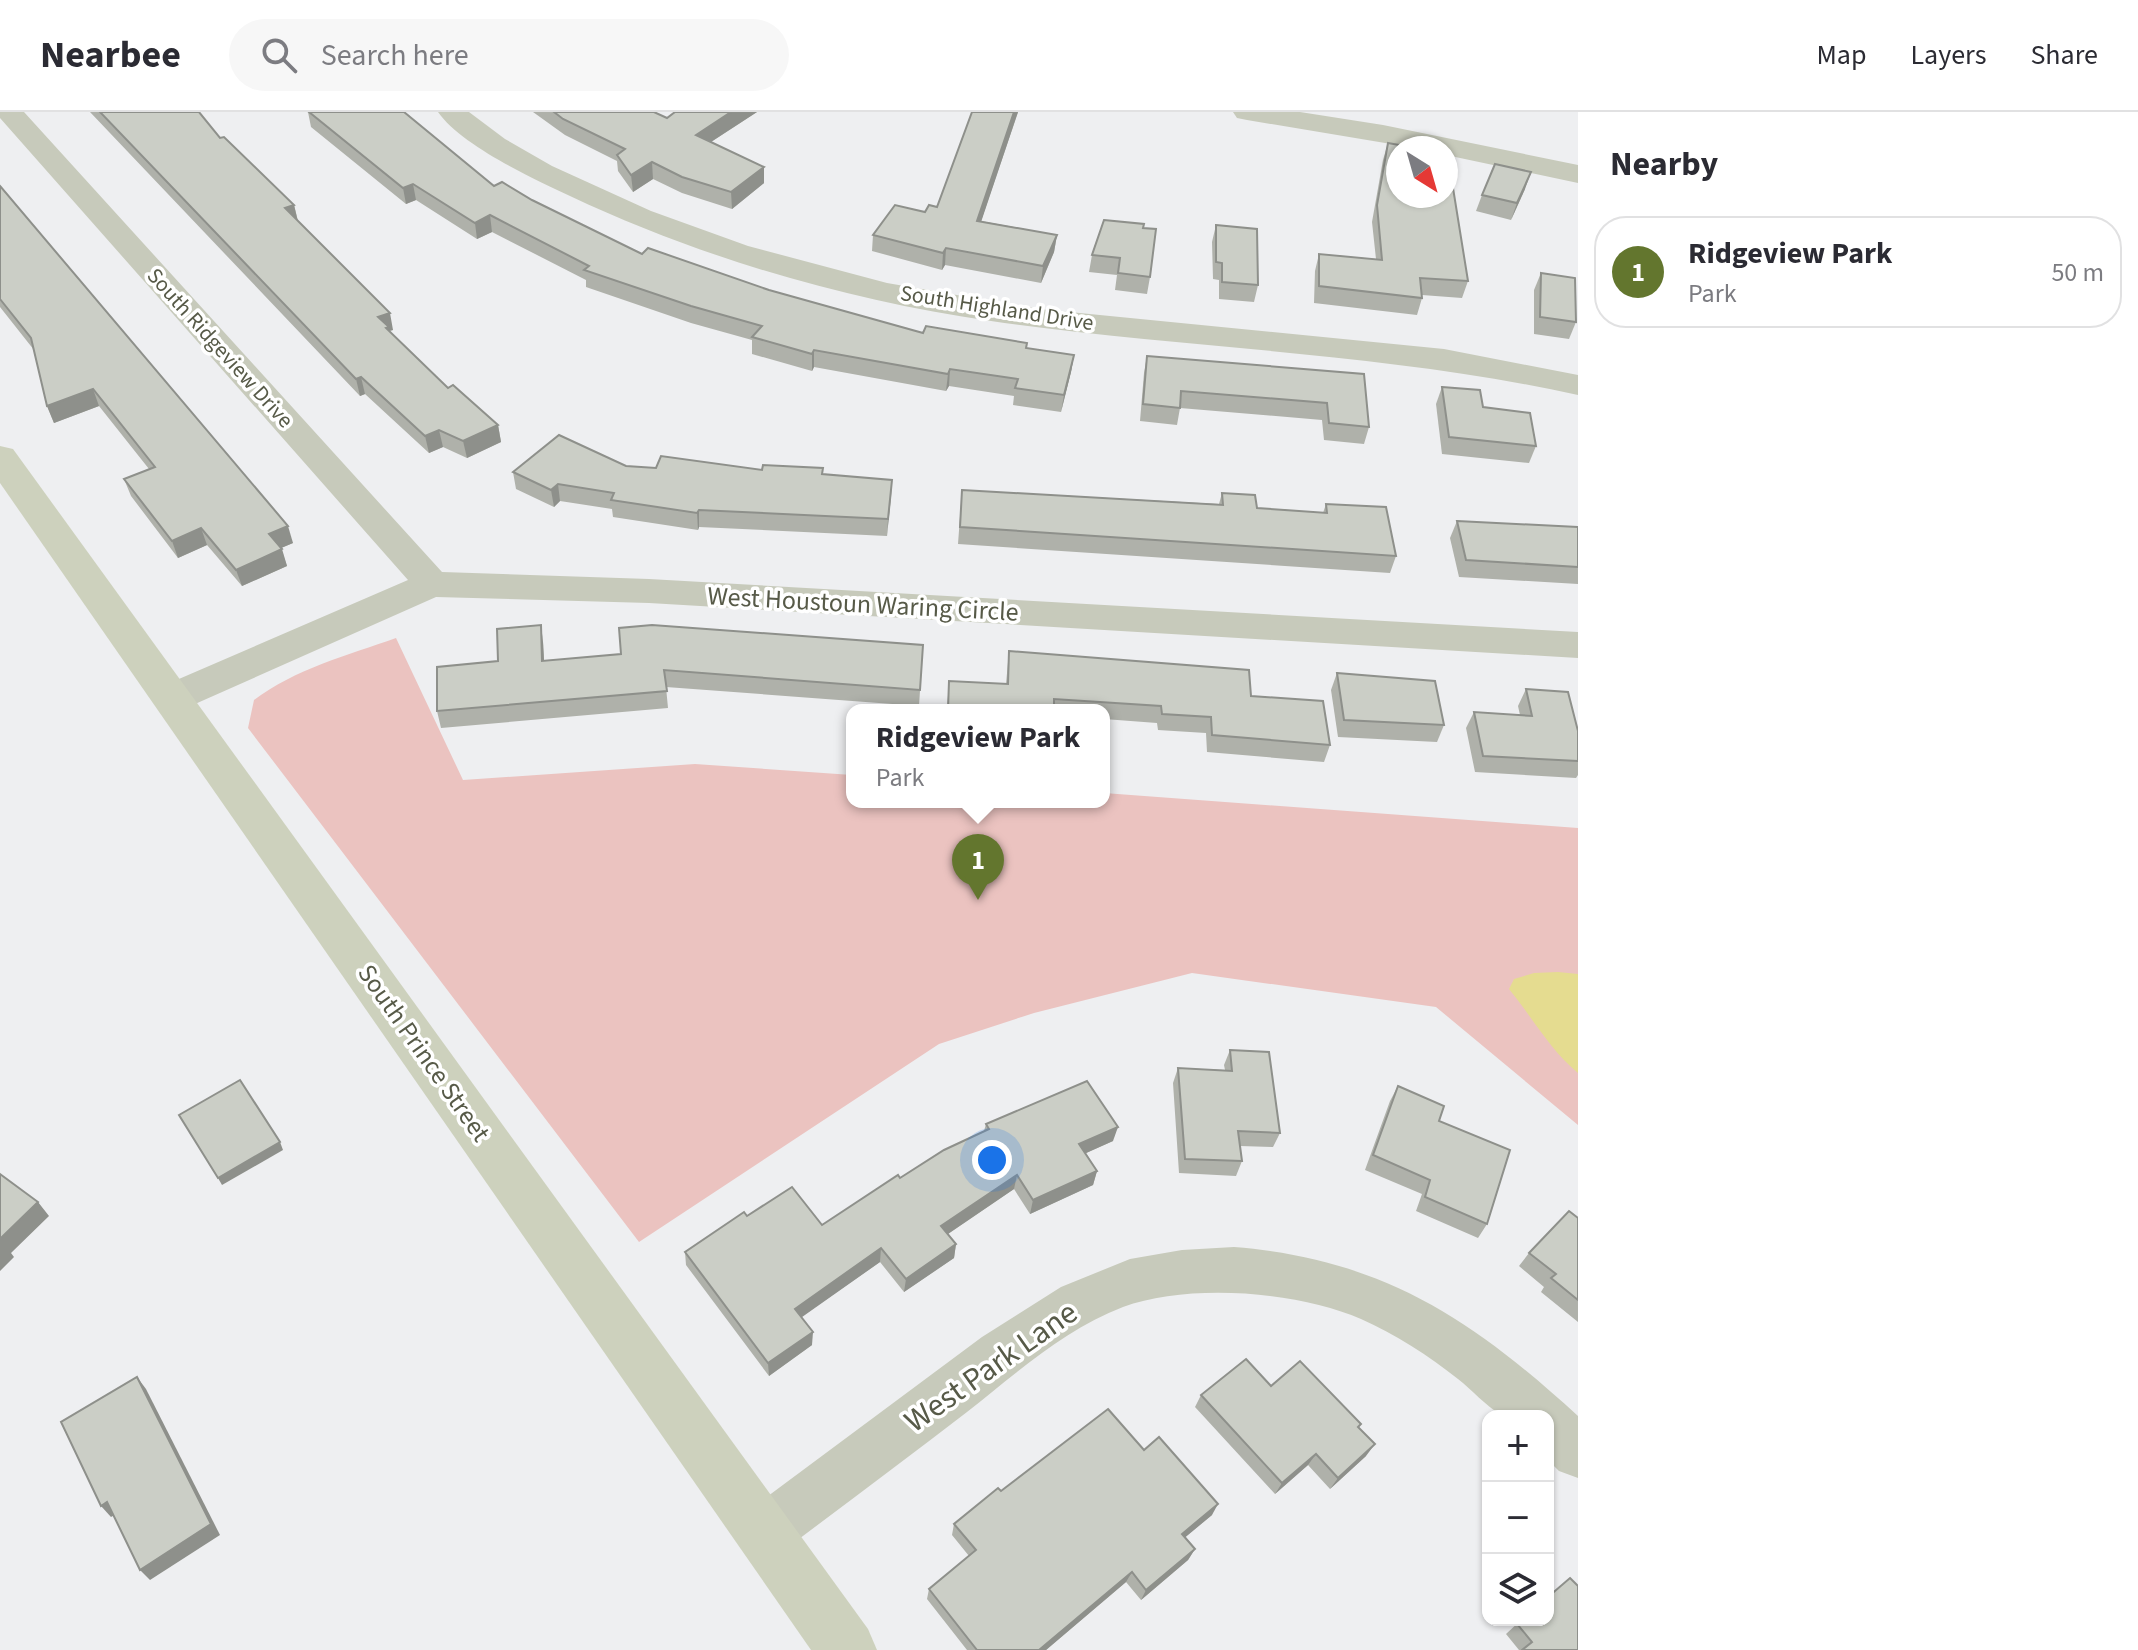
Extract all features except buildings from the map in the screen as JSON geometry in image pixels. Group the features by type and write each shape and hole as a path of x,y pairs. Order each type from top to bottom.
{"street":[{"name":"South Ridgeview Drive","path":"9,112 432,584"},
{"name":"South Highland Drive","path":"452,112 486,138 531,165 620,209 692,237 836,281 1037,318 1425,354 1578,385"},
{"path":"1247,112 1383,133 1578,174"},
{"name":"South Prince Street","path":"0,457 847,1650"},
{"name":"West Houstoun Waring Circle","path":"172,698 432,584 649,591 1578,645"},
{"name":"West Park Lane","path":"764,1532 1031,1331 1102,1291 1146,1278 1249,1269 1314,1278 1344,1288 1373,1299 1433,1332 1471,1357 1533,1410"},
{"path":"1554,1430 1578,1452"}],"shaded area":[{"path":"396,638 463,780 695,764 846,775 846,808 1110,808 1110,793 1578,828 1578,1125 1436,1007 1192,973 1034,1013 939,1044 639,1242 248,728 254,700 322,664"},
{"path":"1534,973 1578,974 1578,1073 1550,1044 1509,989 1514,979"}],"place":[{"name":"Ridgeview Park","path":"978,900"}]}
